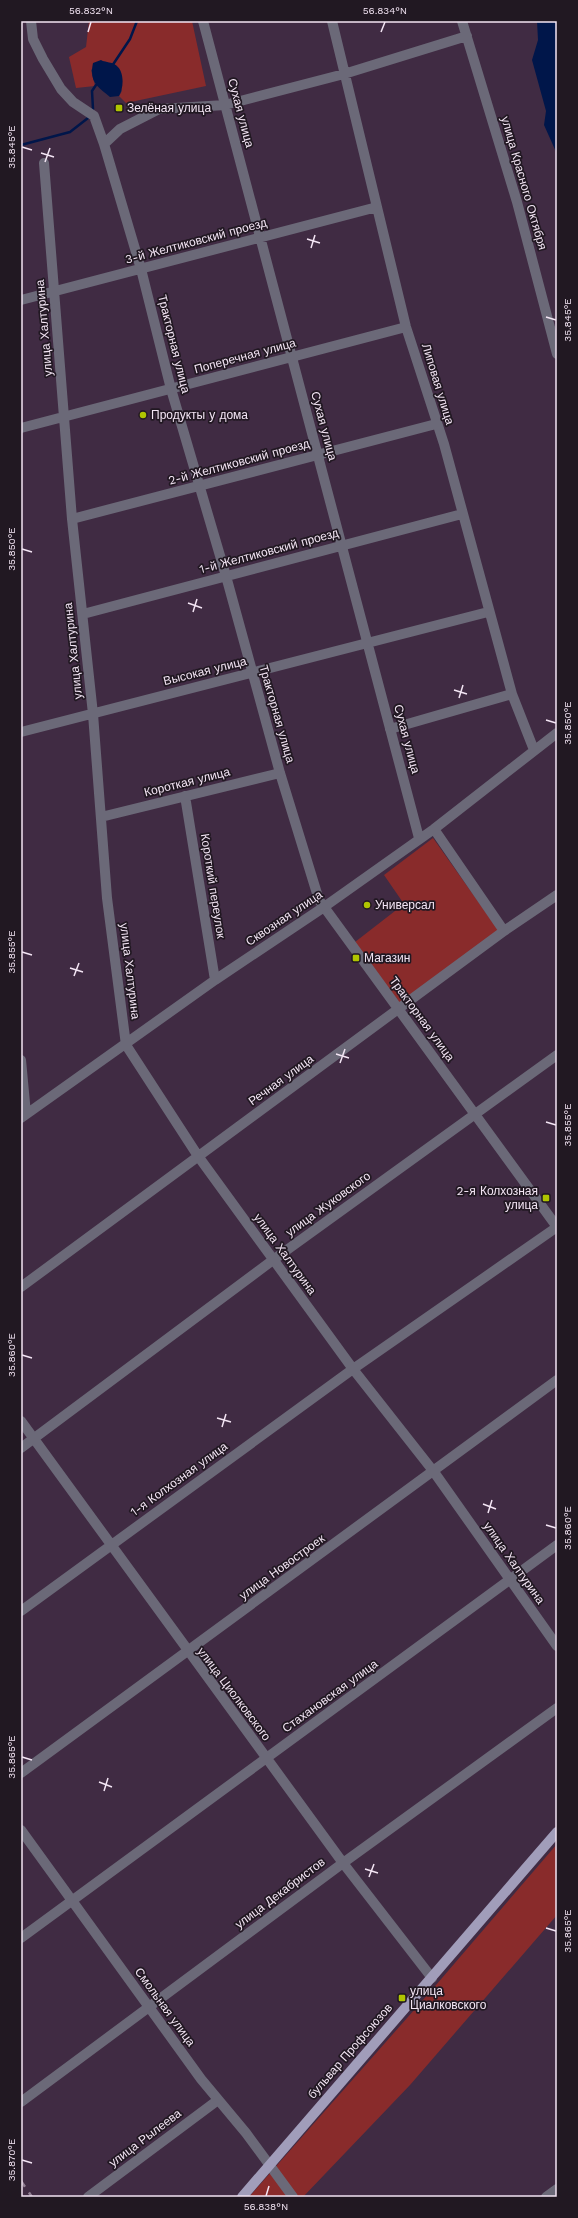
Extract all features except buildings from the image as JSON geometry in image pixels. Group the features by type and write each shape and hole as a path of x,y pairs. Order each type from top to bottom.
{"main road":[{"name":"бульвар Профсоюзов","path":"242,2197 268,2164 432,1978 557,1832"}],"street":[{"path":"31,21 34,39 43,59 61,89 72,102 94,116 104,144 120,129 159,109 225,105 344,74 467,36"},
{"name":"Сухая улица","path":"203,21 419,838"},
{"name":"Липовая улица","path":"332,21 406,327 436,424 444,444 488,612 512,694 534,750"},
{"name":"улица Красного Октября","path":"462,21 516,202 557,354"},
{"name":"Тракторная улица","path":"104,144 141,269 171,388 226,576 251,673 319,900 557,1227"},
{"name":"улица Халтурина","path":"44,163 72,519 93,714 107,898 126,1045 198,1156 353,1369 434,1472 557,1646"},
{"name":"3-й Желтиковский проезд","path":"21,300 377,207"},
{"name":"Поперечная улица","path":"21,428 406,327"},
{"name":"2-й Желтиковский проезд","path":"72,519 436,424"},
{"name":"1-й Желтиковский проезд","path":"83,614 462,514"},
{"name":"Высокая улица","path":"21,732 488,612"},
{"path":"390,729 512,694"},
{"name":"Сквозная улица","path":"24,1116 126,1045 215,980 324,907 419,838 434,829 534,750 557,734"},
{"name":"Короткая улица","path":"101,817 280,773"},
{"name":"Короткий переулок","path":"185,796 215,980"},
{"path":"434,829 504,931"},
{"name":"Речная улица","path":"21,1287 504,931 557,895"},
{"name":"улица Жуковского","path":"21,1448 274,1260 557,1055"},
{"path":"21,1060 24,1116"},
{"path":"353,1369 557,1227"},
{"name":"1-я Колхозная улица","path":"21,1611 353,1369"},
{"name":"улица Новостроек","path":"21,1773 434,1472 557,1380"},
{"name":"улица Циолковского","path":"21,1422 187,1652 343,1863 432,1978"},
{"name":"Стахановская улица","path":"21,1938 557,1545"},
{"name":"улица Декабристов","path":"21,2102 343,1863 557,1708"},
{"name":"Смольная улица","path":"21,1830 149,2007 293,2197"},
{"name":"улица Рылеева","path":"88,2197 218,2100"},
{"path":"546,2197 557,2189"}],"shaded area":[{"path":"89,21 192,21 206,86 126,103 119,96 122,91 114,64 101,61 91,70 95,86 76,88 69,57 86,47"},
{"path":"433,838 499,931 400,1004 355,942 404,904 384,875"},
{"path":"557,1844 557,1915 410,2085 303,2197 249,2197 430,1992"}],"water":[{"path":"537,21 557,21 557,154 544,125 546,111 532,60 538,40"},
{"path":"101,60 118,66 122,74 123,84 119,96 110,97 95,83 93,79 93,63"}],"waterway":[{"path":"112,66 130,39 137,21"},
{"path":"93,109 92,91 96,85"},
{"path":"21,145 70,132 88,118"}],"railway":[{"path":"21,2181 32,2197"}],"place":[{"name":"Зелёная улица","path":"119,108"},
{"name":"Продукты у дома","path":"143,415"},
{"name":"Универсал","path":"367,905"},
{"name":"Магазин","path":"356,958"},
{"name":"2-я Колхозная улица","path":"546,1198"},
{"name":"улица Циалковского","path":"402,1998"}]}
